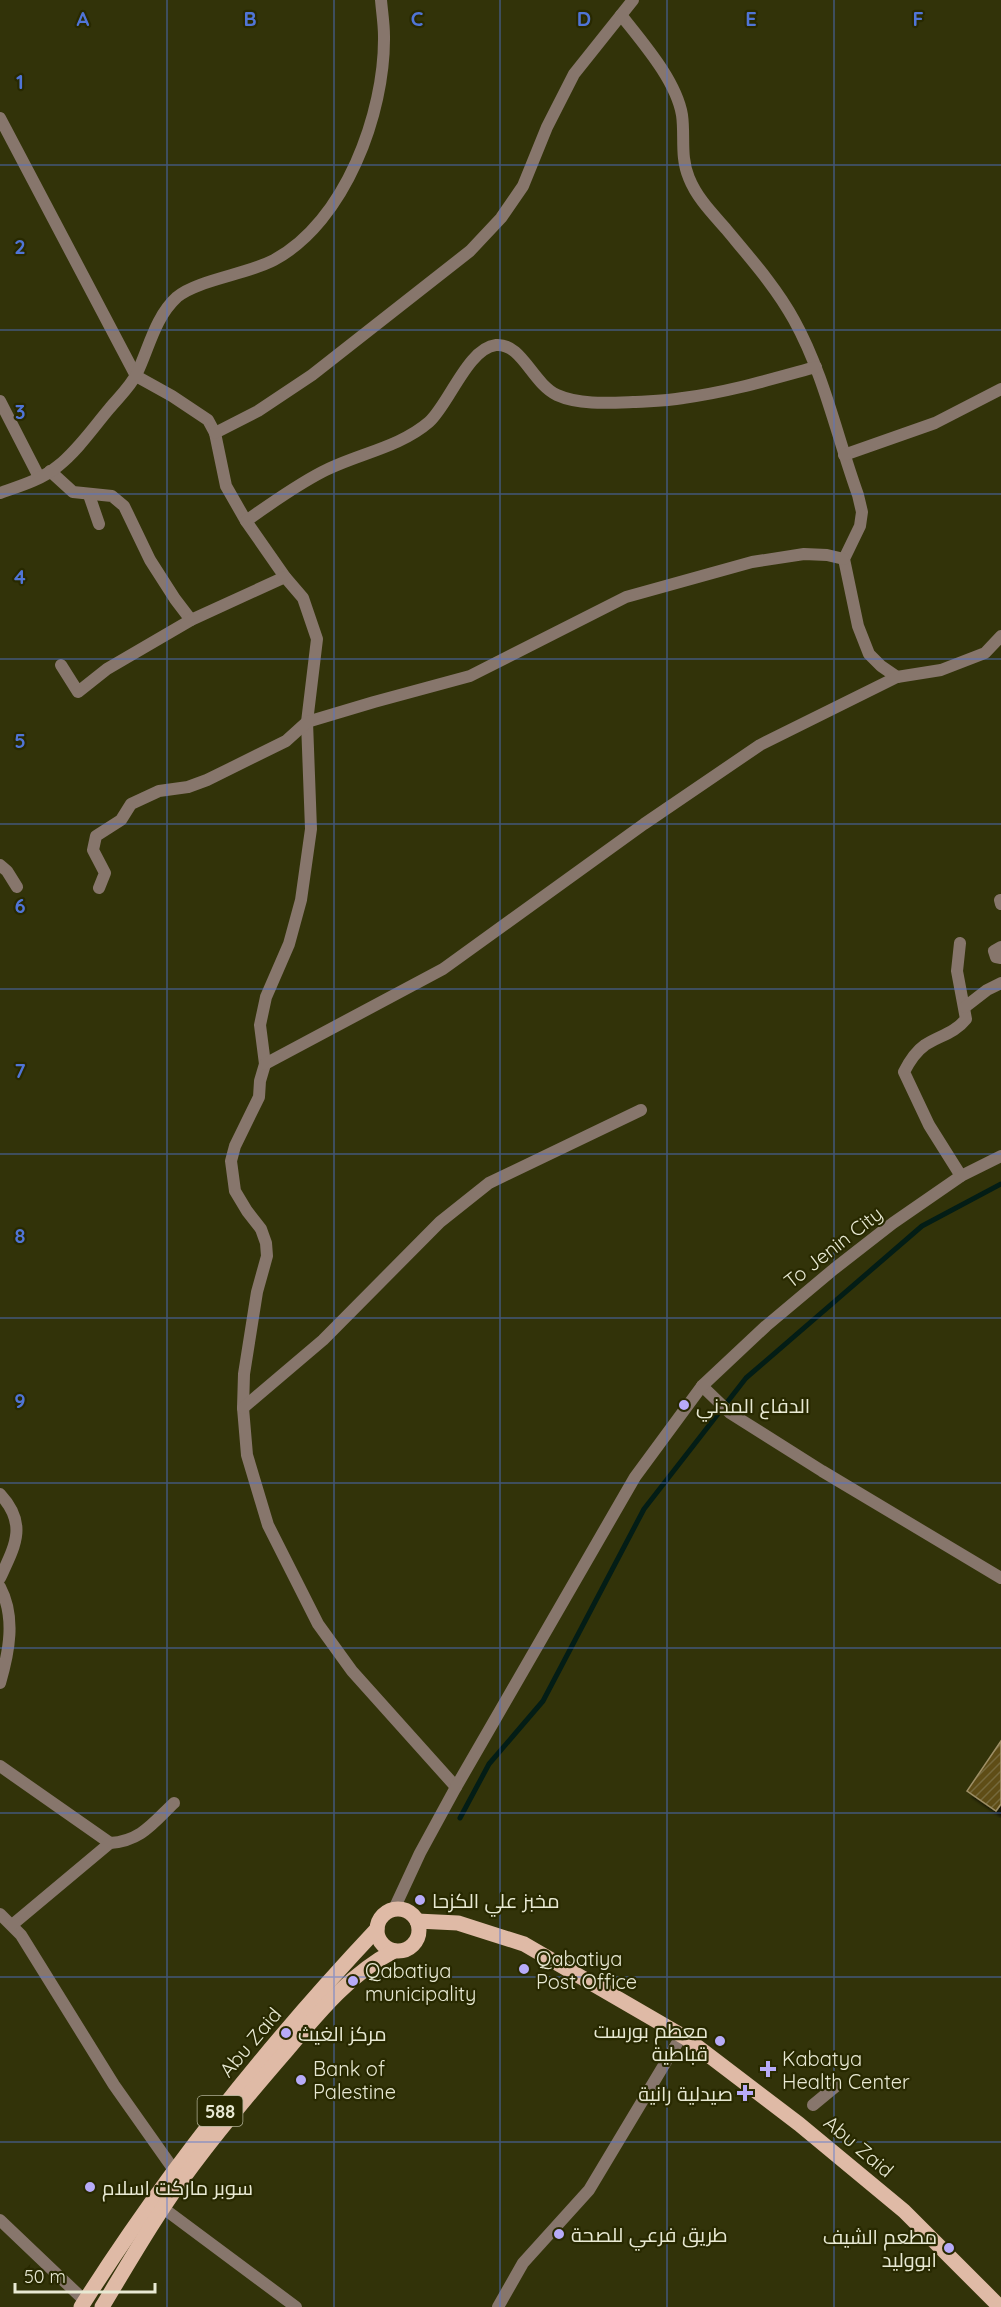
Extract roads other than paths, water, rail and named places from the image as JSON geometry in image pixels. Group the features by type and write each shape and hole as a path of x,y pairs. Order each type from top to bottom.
{"main road":[{"path":"394,1909 408,1911 417,1921 419,1935 417,1941 406,1950 394,1951 381,1942 377,1929 382,1916 394,1909"},
{"name":"Abu Zaid","path":"417,1921 458,1923 525,1944 682,2035 799,2124 904,2211 1000,2307"},
{"name":"Abu Zaid","path":"83,2304 110,2260 174,2169 270,2050 377,1929"},
{"name":"Abu Zaid","path":"102,2307 163,2208 193,2165 314,2018 347,1984 378,1959 394,1951"}],"street":[{"path":"0,493 44,474 79,446 136,376 155,329 165,311 178,296 193,287 250,271 274,260 296,247 330,208 347,180 373,115 381,72 384,37 381,0"},
{"path":"215,433 258,411 312,375 470,251 501,218 523,186 547,127 574,74 633,0"},
{"path":"621,15 656,61 675,92 682,115 683,157 688,177 700,198 771,284 794,320 816,367 862,512 860,526 844,559 858,626 869,654 897,677"},
{"path":"0,118 136,376 208,420 215,433 226,486 246,521 285,577 303,598 317,639 307,722 311,829 301,900 289,944 266,997 260,1025 265,1064 260,1081 259,1097 235,1146 231,1161 235,1191 246,1211 261,1229 266,1243 267,1256 257,1292 244,1374 243,1408 247,1455 268,1525 318,1624 352,1671 456,1787"},
{"path":"246,521 322,472 407,438 430,421 479,353 492,345 503,345 518,353 538,382 556,395 602,402 682,399 736,389 816,367"},
{"path":"844,455 935,423 1001,389"},
{"path":"0,401 44,474 73,492 112,496 124,506 150,560 191,620"},
{"path":"89,495 99,524"},
{"path":"99,888 105,873 93,850 96,836 121,820 131,804 159,791 188,787 207,780 286,741 307,722 470,676 626,597 753,562 804,554 827,555 844,559"},
{"path":"61,665 78,692 107,669 191,620 285,577"},
{"path":"265,1064 443,969 644,824 760,745 897,677 941,670 985,653 1001,636"},
{"path":"0,865 7,871 17,887"},
{"path":"960,943 957,971 966,1019 960,1027 923,1046 912,1057 904,1072 929,1125 961,1176"},
{"path":"1001,947 994,951 996,957 1001,958"},
{"path":"965,1007 987,990 1001,984"},
{"path":"243,1408 323,1340 440,1222 489,1183 641,1110"},
{"name":"To Jenin City","path":"394,1909 420,1853 456,1787 635,1478 702,1386 766,1326 893,1223 961,1176 1001,1156"},
{"path":"702,1386 730,1413 1001,1578"},
{"path":"0,1494 18,1524 17,1537 0,1578"},
{"path":"0,1587 7,1602 9,1627 8,1654 0,1683"},
{"path":"0,1766 110,1843"},
{"path":"12,1925 110,1843 126,1842 140,1835 174,1803"},
{"path":"0,1914 27,1944 114,2085 174,2169"},
{"path":"498,2307 523,2263 589,2190 682,2035"},
{"path":"813,2105 836,2086"},
{"path":"163,2208 296,2307"},
{"path":"0,2220 83,2304"}],"waterway":[{"path":"460,1818 489,1764 543,1701 644,1509 746,1378 922,1226 1001,1184"}],"place":[{"name":"الدفاع المدني","path":"684,1405"},
{"name":"مخبز علي الكزحا","path":"420,1900"},
{"name":"Qabatiya Post Office","path":"524,1969"},
{"name":"Qabatiya municipality","path":"353,1981"},
{"name":"مركز الغيث","path":"286,2033"},
{"name":"معطم بورست قباطية","path":"720,2041"},
{"name":"Kabatya Health Center","path":"768,2069"},
{"name":"Bank of Palestine","path":"301,2080"},
{"name":"صيدلية رانية","path":"745,2093"},
{"name":"سوبر ماركت اسلام","path":"90,2187"},
{"name":"طريق فرعي للصحة","path":"559,2234"},
{"name":"مطعم الشيف ابووليد","path":"949,2248"}]}
